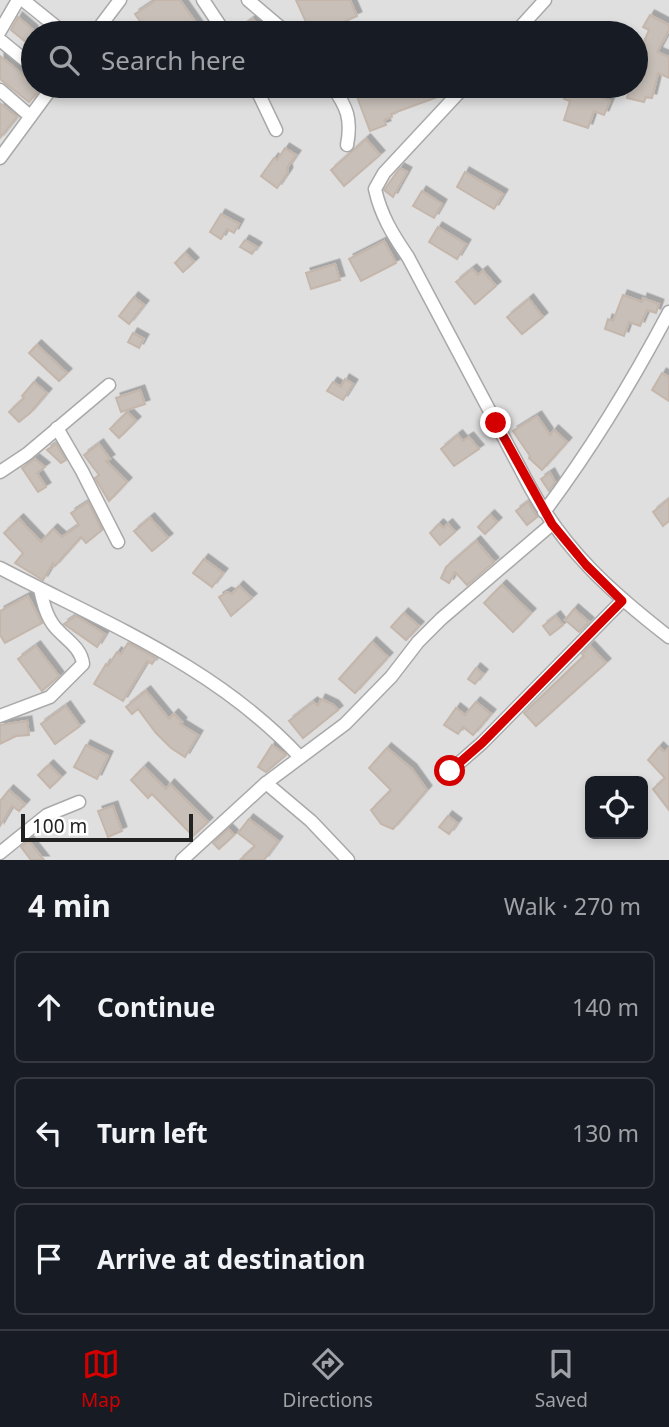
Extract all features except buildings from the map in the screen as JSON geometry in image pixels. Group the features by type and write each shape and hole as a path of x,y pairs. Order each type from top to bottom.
{"street":[{"path":"0,32 20,0 48,21"},
{"path":"104,21 120,0"},
{"path":"203,0 217,21"},
{"path":"248,0 273,21"},
{"path":"526,21 545,0"},
{"path":"0,40 21,57"},
{"path":"0,90 30,116"},
{"path":"0,158 44,98"},
{"path":"261,98 276,130"},
{"path":"340,98 346,108 351,126 347,145"},
{"path":"454,98 384,173 375,190 385,223 408,257 552,524 586,565 622,601 669,637"},
{"path":"544,512 606,425 669,312"},
{"path":"0,472 27,454 109,385"},
{"path":"57,428 118,542"},
{"path":"182,860 267,783 345,724 391,677 418,642 552,524"},
{"path":"0,568 156,646 200,673 279,734 300,757"},
{"path":"0,716 50,697 83,664 82,655 55,627 46,611 40,589"},
{"path":"450,771 482,743 622,601"},
{"path":"267,783 311,821 348,860"},
{"path":"0,853 47,815 79,802"}],"shaded area":[{"path":"0,0 669,0 669,860 0,860"}],"route":[{"path":"450,771 482,743 622,601 586,565 552,524 496,423"}]}
